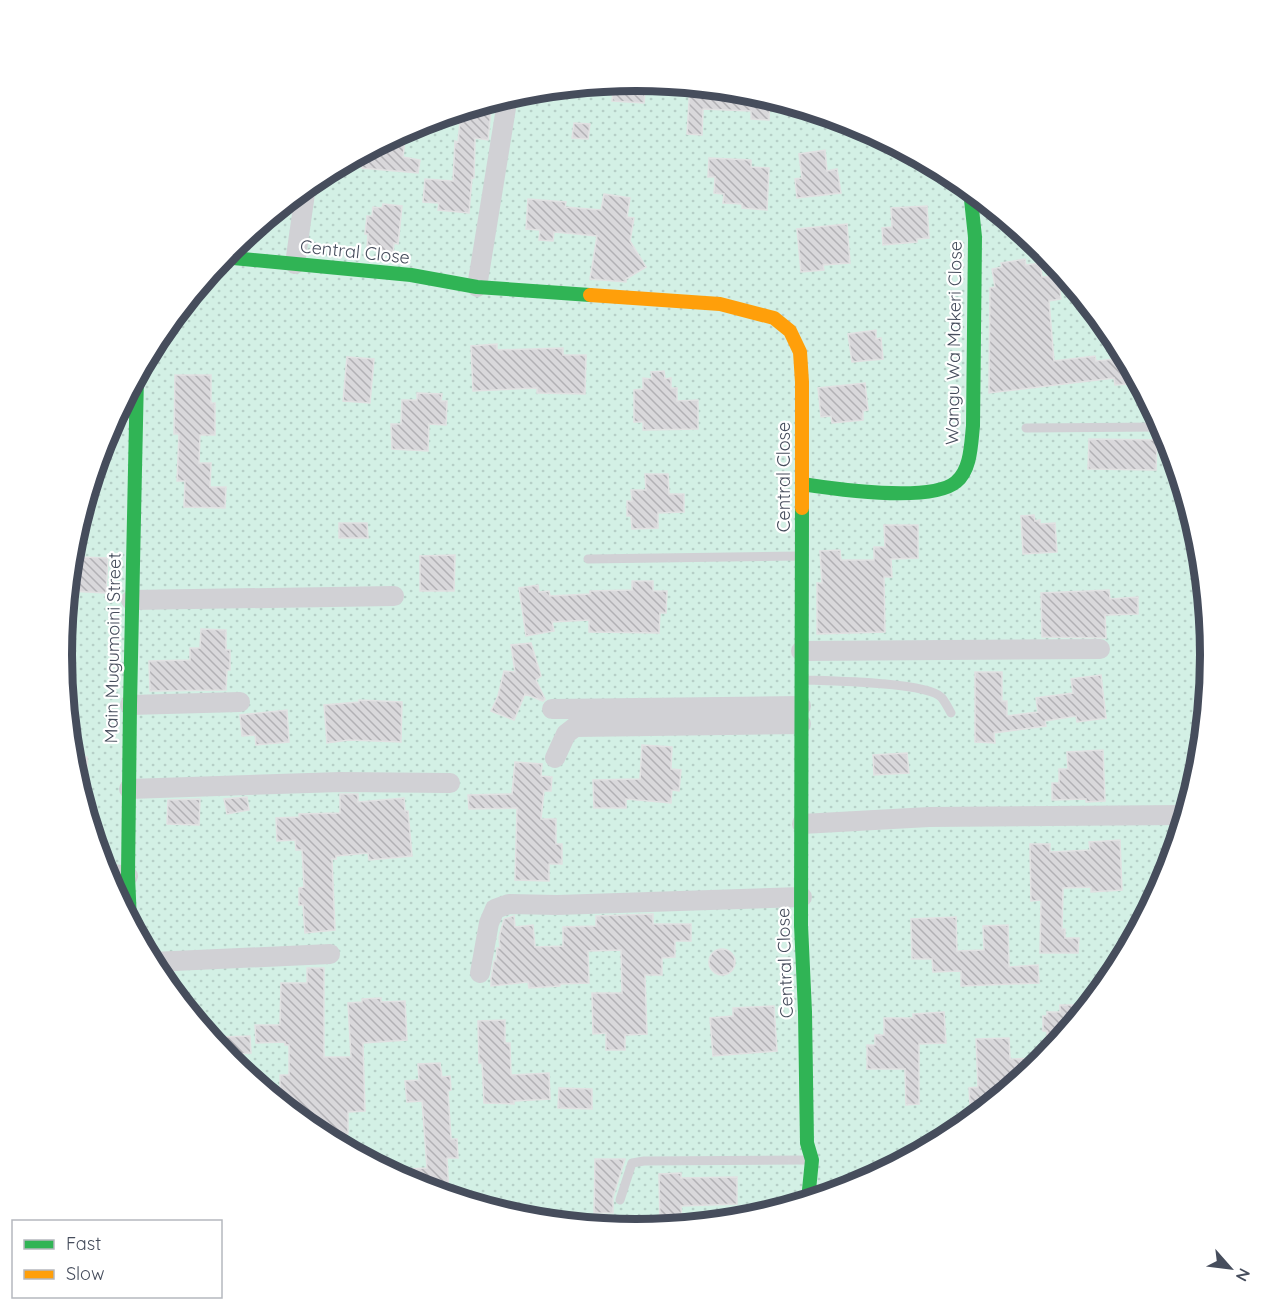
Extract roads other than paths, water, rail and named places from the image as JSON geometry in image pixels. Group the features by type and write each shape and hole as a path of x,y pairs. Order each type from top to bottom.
{"street":[{"path":"477,287 506,108"},
{"path":"295,264 304,200"},
{"name":"Wangu Wa Makeri Close","path":"802,484 839,490 932,491 949,487 957,482 962,474 971,445 972,426 975,237 971,202"},
{"name":"Central Close","path":"235,258 411,275 477,287 720,304 774,318 795,339 800,352 802,897 807,1143 812,1160 807,1192"},
{"name":"Main Mugumoini Street","path":"129,902 131,600 137,394"},
{"path":"131,600 394,596"},
{"path":"801,651 1100,649"},
{"path":"130,705 240,702"},
{"path":"552,709 801,715"},
{"path":"555,758 566,734 575,727 801,715"},
{"path":"129,789 340,782 450,783"},
{"path":"802,824 929,817 1177,815"},
{"path":"117,875 128,876"},
{"path":"480,973 489,923 495,909 509,903 556,904 802,897"},
{"path":"163,962 330,954"}],"lane":[{"path":"1026,428 1152,427"},
{"path":"588,559 802,556"},
{"path":"801,679 898,686 930,691 941,697 951,713"},
{"path":"620,1200 632,1163 812,1160"}]}
